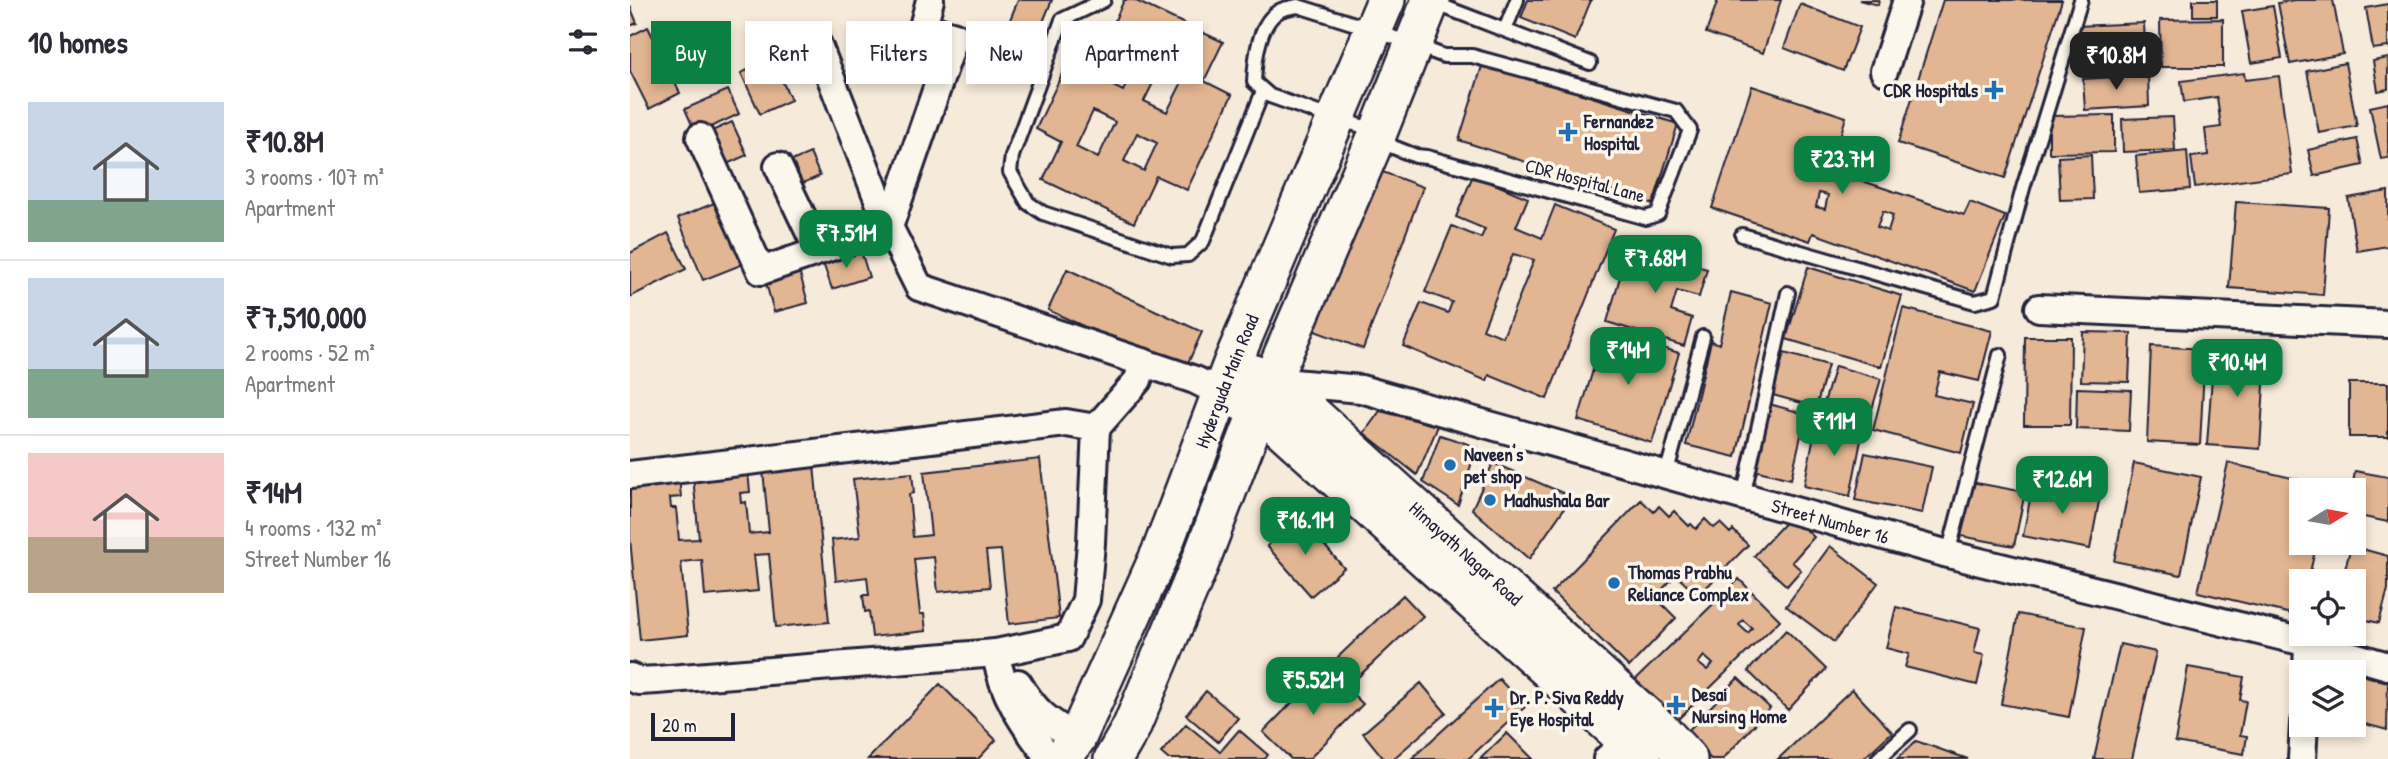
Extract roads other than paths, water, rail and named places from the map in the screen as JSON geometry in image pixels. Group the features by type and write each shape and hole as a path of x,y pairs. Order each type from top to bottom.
{"main road":[{"name":"Hyderguda Main Road","path":"1112,759 1131,728 1188,593 1265,395 1431,1"},
{"name":"Hyderguda Main Road","path":"1063,752 1162,549 1216,379 1380,15"},
{"name":"Himayath Nagar Road","path":"1216,379 1307,410 1617,691 1688,759"},
{"name":"Himayath Nagar Road","path":"1265,395 1625,753"}],"street":[{"path":"889,227 955,36 923,27 930,0"},
{"path":"1884,71 1907,0"},
{"path":"832,81 889,227 919,287 1143,362 1216,379"},
{"path":"700,137 761,271 889,227"},
{"path":"778,166 818,250"},
{"path":"2039,308 2388,324"},
{"path":"630,677 639,681 657,680 1002,652 1068,638 1086,600 1096,428 1138,380 1143,362"},
{"name":"Street Number 16","path":"1265,395 1361,389 1948,554 2289,638"},
{"path":"630,475 1066,424 1096,428"},
{"name":"Street Number 16","path":"2318,646 2388,666"},
{"path":"1002,652 1030,703 1044,719 1063,752"},
{"path":"2302,759 2303,737"}],"lane":[{"path":"1104,0 1062,20 1012,156 1010,172 1028,203 1043,212 1172,256 1188,255 1203,241 1263,92"},
{"path":"1504,30 1517,0"},
{"path":"1742,235 1975,302 1994,297 2023,188 2081,0"},
{"path":"1431,1 1590,63"},
{"path":"1377,130 1335,119 1263,92 1254,82 1256,58 1265,27 1280,10 1299,3 1380,15 1412,44"},
{"name":"CDR Hospital Lane","path":"1377,130 1393,147 1416,156 1427,156 1646,218 1658,215 1690,130 1676,111 1472,56 1444,56 1412,44"},
{"path":"1743,497 1788,293"},
{"path":"1666,475 1703,337"},
{"path":"1948,554 2000,355"},
{"path":"1878,759 1910,730"}],"place":[{"name":"CDR Hospitals","path":"1994,90"},
{"name":"Fernandez Hospital","path":"1568,132"},
{"name":"Naveen's pet shop","path":"1450,465"},
{"name":"Madhushala Bar","path":"1490,500"},
{"name":"Thomas Prabhu Reliance Complex","path":"1614,583"},
{"name":"Desai Nursing Home","path":"1676,705"},
{"name":"Dr. P. Siva Reddy Eye Hospital","path":"1494,708"}]}
